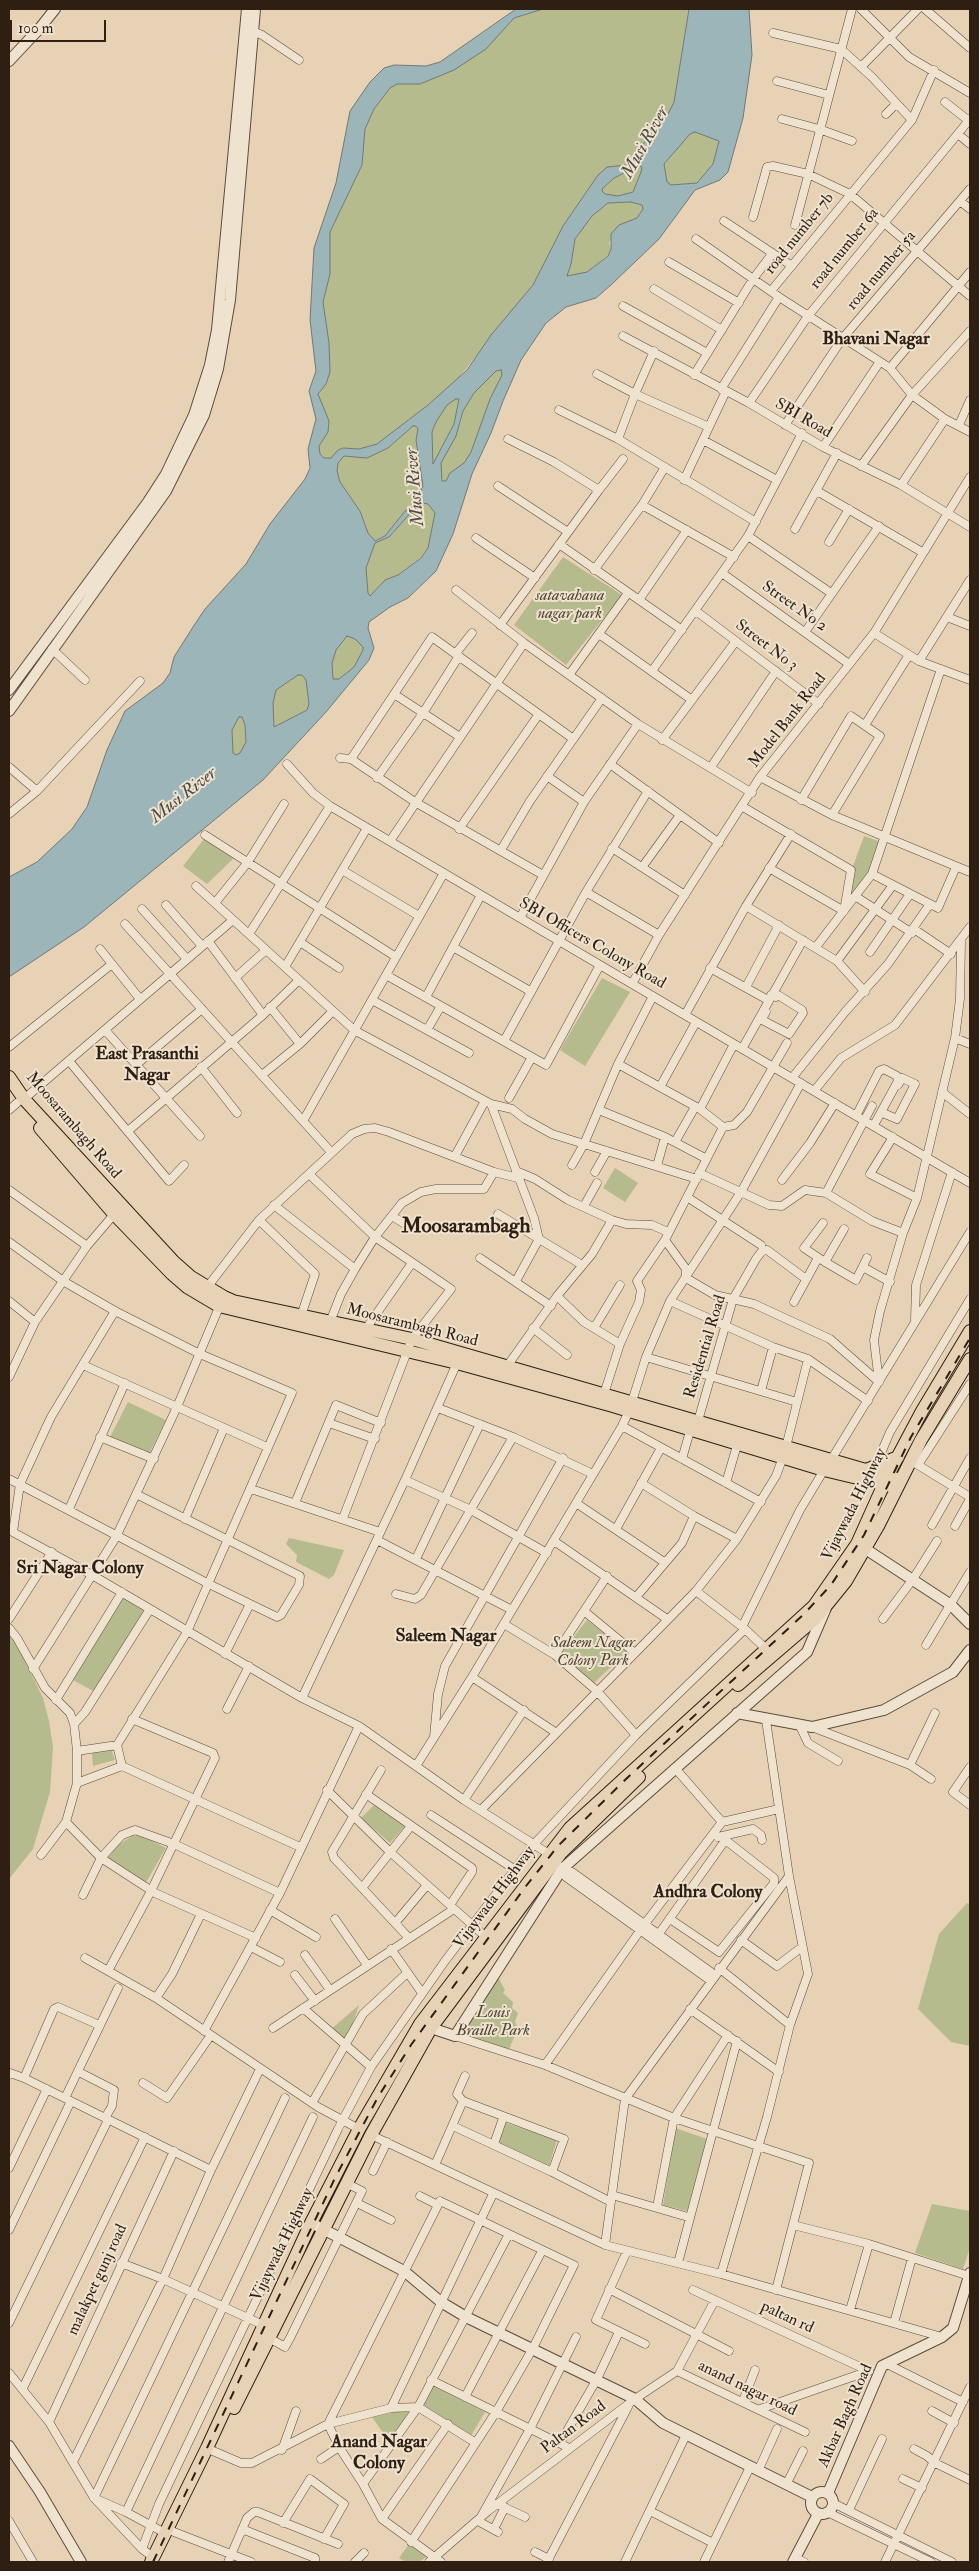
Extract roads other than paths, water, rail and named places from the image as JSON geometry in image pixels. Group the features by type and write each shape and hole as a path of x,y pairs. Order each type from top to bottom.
{"main road":[{"name":"Moosarambagh Road","path":"9,1077 17,1104"},
{"name":"Moosarambagh Road","path":"9,1092 17,1104 118,1210 204,1292 248,1315 410,1345 631,1406 694,1426 892,1482"},
{"name":"Moosarambagh Road","path":"222,1302 365,1330 457,1362 604,1394 631,1406"},
{"name":"Vijaywada Highway","path":"909,1460 922,1411 970,1331"},
{"name":"Vijaywada Highway","path":"154,2560 213,2451 269,2338 316,2225 346,2183 365,2132 431,2028 590,1816 814,1606 844,1566 892,1482 909,1460 970,1359"},
{"path":"871,1467 909,1460"},
{"name":"Moosarambagh Road","path":"828,1465 871,1467 892,1482"},
{"name":"Vijaywada Highway","path":"590,1816 806,1627 827,1605 846,1581 878,1526 892,1482"},
{"name":"Vijaywada Highway","path":"170,2532 262,2324 365,2132 420,2024 486,1937 555,1861"}],"street":[{"path":"9,62 55,9"},
{"path":"9,711 166,491 204,415 218,369 230,300 248,30 247,9"},
{"path":"9,690 157,488 179,450 194,415 210,366 217,330 248,30 256,9"},
{"path":"795,225 819,128 852,9"},
{"path":"861,9 890,35 908,56 970,93"},
{"path":"861,66 918,9"},
{"path":"925,9 970,48"},
{"path":"248,30 262,35 299,60"},
{"path":"773,33 841,49 861,66 912,120"},
{"name":"road number 7b","path":"771,291 912,120 934,70"},
{"path":"777,81 829,95"},
{"path":"945,102 969,120"},
{"path":"886,114 896,104"},
{"path":"782,118 819,128 852,141"},
{"name":"road number 6a","path":"749,403 808,316 969,120"},
{"path":"958,134 970,144"},
{"path":"753,216 766,170 773,166 808,174 850,194 970,296"},
{"name":"road number 5a","path":"785,425 842,339 970,189"},
{"path":"960,201 970,210"},
{"path":"724,222 792,266"},
{"path":"696,239 842,339 890,368 912,395 945,418 970,432"},
{"path":"694,375 739,304 752,279 772,254"},
{"path":"669,262 739,304"},
{"path":"890,368 970,272"},
{"path":"654,290 722,330"},
{"path":"684,480 724,390 779,297"},
{"path":"623,306 707,354"},
{"path":"861,466 912,395 970,331"},
{"name":"SBI Road","path":"623,336 749,403 823,447 901,485 970,527"},
{"path":"618,439 634,394 654,351"},
{"path":"823,447 879,363"},
{"path":"596,374 634,394 709,427"},
{"path":"959,425 970,400"},
{"path":"559,410 618,439 756,522"},
{"path":"901,485 945,418"},
{"path":"652,671 748,536 802,433"},
{"path":"508,439 554,462 599,490"},
{"path":"703,440 778,480"},
{"path":"795,529 837,453"},
{"path":"500,625 623,459"},
{"path":"594,570 642,505 664,467"},
{"name":"Model Bank Road","path":"632,984 659,935 752,793 760,777 874,633 922,552 970,477"},
{"path":"498,486 568,532"},
{"path":"817,491 922,552"},
{"path":"642,505 734,557"},
{"path":"829,542 850,509"},
{"path":"805,632 878,526"},
{"path":"639,600 687,530"},
{"path":"748,536 831,593"},
{"path":"476,538 535,578"},
{"path":"559,544 682,630"},
{"name":"Street No 2","path":"722,573 849,664"},
{"path":"919,661 970,580"},
{"path":"456,590 524,643 638,724 752,793"},
{"path":"569,675 628,593"},
{"name":"Street No 3","path":"696,611 819,704"},
{"path":"947,617 970,626"},
{"path":"377,778 423,713 472,633"},
{"path":"874,633 919,661 970,680"},
{"path":"599,634 692,700"},
{"path":"352,758 432,636 572,738"},
{"path":"662,740 736,641"},
{"path":"390,841 524,643"},
{"path":"52,649 85,680"},
{"path":"865,725 909,655"},
{"path":"816,947 872,874 941,669"},
{"path":"711,767 776,671"},
{"path":"9,814 36,791 140,681"},
{"path":"394,694 460,737"},
{"path":"501,850 572,738 602,698"},
{"path":"460,829 538,714"},
{"path":"801,800 851,716 880,736 832,815"},
{"path":"520,918 584,802 638,724"},
{"path":"340,758 352,758 377,778 415,802 543,875"},
{"name":"SBI Officers Colony Road","path":"287,764 313,793 330,806 970,1183"},
{"path":"610,764 719,843"},
{"path":"9,767 36,791"},
{"path":"547,776 584,802"},
{"path":"760,777 832,815 970,872"},
{"path":"504,1041 586,892 648,791"},
{"path":"215,903 248,862 284,804"},
{"path":"249,934 330,806"},
{"path":"743,807 851,870 844,911"},
{"path":"642,866 680,815"},
{"path":"285,967 367,828"},
{"path":"685,1015 746,906 791,834"},
{"path":"205,835 396,957"},
{"path":"612,848 685,895"},
{"path":"872,874 938,908 956,867"},
{"path":"769,868 844,911"},
{"path":"342,870 419,916"},
{"path":"303,1121 444,873"},
{"path":"837,961 893,885"},
{"path":"196,886 354,1030 488,1102 512,1109 525,1119 552,1134 656,1166 698,1176 769,1205 782,1206 806,1190 826,1193 872,1221 903,1233"},
{"path":"586,892 659,935"},
{"path":"870,952 910,894"},
{"path":"426,997 481,895"},
{"path":"855,896 893,921 951,954"},
{"path":"792,1078 845,1012 865,992 913,931 930,904"},
{"path":"166,906 205,944 235,978 263,1015"},
{"path":"746,906 837,961 865,992"},
{"path":"142,909 187,959"},
{"path":"17,1104 233,920"},
{"path":"125,924 331,1152"},
{"path":"746,987 779,925"},
{"path":"814,1091 841,1058 895,1026 969,930"},
{"path":"742,1049 804,940"},
{"path":"300,942 339,968"},
{"path":"878,1382 874,1340 903,1233 917,1198 955,1038 960,998 961,942"},
{"path":"453,947 530,992"},
{"path":"100,949 140,999"},
{"path":"235,978 266,950"},
{"path":"9,1047 112,964"},
{"path":"386,975 546,1065 600,965"},
{"path":"710,968 770,1001"},
{"path":"128,1131 263,1015 299,980"},
{"path":"778,995 803,1011 791,1033 788,1034 764,1020 763,1017 770,1001 778,995"},
{"path":"572,1165 584,1144 618,1064 653,996"},
{"path":"372,1000 470,1053"},
{"path":"427,1030 441,1006"},
{"path":"270,1007 300,1044"},
{"path":"137,1064 202,1009"},
{"path":"262,1075 300,1044 334,1012"},
{"path":"660,1087 696,1022"},
{"path":"105,1030 200,1136"},
{"path":"955,1038 970,1044"},
{"path":"618,1064 697,1108 723,1127 734,1125 748,1112 787,1043"},
{"path":"675,1142 734,1044"},
{"path":"509,1098 532,1057"},
{"path":"69,1060 169,1180 184,1165"},
{"path":"201,1067 236,1113"},
{"path":"856,1116 882,1069 897,1076 898,1080 875,1126"},
{"path":"863,1102 872,1106 882,1112 897,1119 914,1083 901,1079 882,1112"},
{"path":"416,1766 472,1677 622,1426 631,1406 646,1357 670,1301 741,1192 801,1083"},
{"path":"942,1092 970,1114"},
{"path":"455,1156 488,1102"},
{"path":"488,1102 534,1218 539,1239 516,1281"},
{"path":"782,1180 810,1143 835,1104"},
{"path":"826,1193 872,1106"},
{"path":"599,1110 665,1137 705,1158"},
{"path":"604,1394 620,1344 639,1302 641,1290 637,1281 665,1240 698,1176 705,1158 723,1127"},
{"path":"204,1292 258,1220 352,1134 375,1128 494,1172 517,1174 535,1179 568,1200 612,1220 637,1225 652,1225 668,1232"},
{"path":"656,1166 665,1137"},
{"path":"893,1137 870,1174 917,1198"},
{"path":"595,1172 607,1151"},
{"path":"330,1322 341,1294 355,1269 375,1237 402,1203 421,1192 436,1189 484,1189 494,1172"},
{"path":"915,1320 916,1285 952,1172"},
{"path":"309,1174 375,1237 451,1289 410,1345 343,1518"},
{"path":"584,1206 597,1184"},
{"path":"10,1194 88,1246"},
{"path":"687,1197 761,1245"},
{"path":"274,1205 355,1269"},
{"path":"9,1378 35,1322 88,1246 118,1210"},
{"path":"498,1214 582,1266"},
{"path":"392,1216 408,1226"},
{"path":"258,1220 315,1274 301,1316"},
{"path":"504,1371 557,1296 592,1254 612,1220"},
{"path":"823,1223 804,1248 856,1280 867,1258"},
{"path":"794,1302 806,1279 844,1229"},
{"path":"142,2549 150,2526 340,2125 371,2066 422,1993 535,1843 636,1735 744,1628 800,1510 970,1232"},
{"path":"665,1240 686,1269 686,1278"},
{"path":"9,1242 63,1281 115,1311 200,1354 292,1393 187,1632 132,1719 118,1745 122,1766"},
{"name":"Residential Road","path":"682,1459 710,1377 733,1299 762,1250 767,1250 806,1279"},
{"path":"480,1258 551,1306"},
{"path":"365,1330 412,1263"},
{"path":"863,1267 890,1282"},
{"path":"686,1278 715,1296 754,1304 830,1338 878,1382"},
{"path":"594,1328 620,1285"},
{"path":"557,1296 584,1322 620,1344"},
{"path":"871,1467 970,1299"},
{"path":"9,1301 35,1322"},
{"name":"Residential Road","path":"670,1301 773,1347 808,1359 868,1401"},
{"path":"33,1668 116,1537 138,1495 178,1407 222,1302"},
{"path":"115,1311 50,1417 20,1484 11,1531 122,1592 302,1698 359,1726 464,1800 535,1843 555,1861 566,1878 790,2025"},
{"path":"533,1328 567,1355"},
{"path":"761,1391 773,1347"},
{"path":"646,1357 797,1402"},
{"path":"481,1810 555,1732 696,1591 738,1539 776,1476 808,1359"},
{"path":"302,1698 406,1480 457,1362"},
{"path":"83,1365 267,1447"},
{"path":"69,1509 125,1383"},
{"path":"955,1526 970,1498 909,1460 970,1384"},
{"path":"295,1503 336,1405 381,1423"},
{"path":"438,1408 563,1458 593,1474"},
{"path":"329,1423 375,1439"},
{"path":"416,1560 480,1424"},
{"path":"622,1426 761,1502"},
{"path":"185,1519 224,1428"},
{"path":"100,1437 154,1459"},
{"path":"396,1594 417,1599 513,1437"},
{"path":"726,1483 739,1438"},
{"path":"616,1529 661,1448"},
{"path":"434,1739 438,1694 445,1666 563,1458"},
{"path":"932,1525 970,1458"},
{"path":"9,1479 69,1509 116,1537 208,1584 279,1617 299,1585 300,1576 138,1495"},
{"path":"406,1480 471,1510 519,1535 547,1553"},
{"path":"641,1483 694,1516 738,1539"},
{"path":"250,1489 343,1518 380,1532"},
{"path":"576,1503 664,1562"},
{"path":"637,1596 687,1536 694,1516"},
{"path":"377,1540 512,1610"},
{"path":"554,1541 667,1618"},
{"path":"883,1619 913,1579 937,1541"},
{"path":"864,1548 951,1605 970,1624"},
{"path":"9,1619 52,1552"},
{"path":"926,1645 970,1572"},
{"path":"555,1655 607,1576"},
{"path":"696,1591 744,1628 766,1649"},
{"path":"56,1700 122,1592"},
{"path":"225,1654 250,1604"},
{"path":"455,2036 555,1861 674,1768 807,1652 819,1628 827,1605"},
{"path":"74,1724 85,1712 150,1609"},
{"path":"584,1611 635,1653"},
{"path":"504,1624 555,1655 597,1692 636,1735"},
{"path":"9,1628 18,1638 45,1688 70,1713 74,1724 78,1751 77,1783 66,1822 41,1855"},
{"path":"812,1728 884,1710 952,1672 970,1650"},
{"path":"227,1709 249,1666"},
{"path":"472,1677 555,1732"},
{"path":"464,1800 524,1710"},
{"path":"910,1765 935,1712"},
{"path":"737,1713 812,1728 910,1765 932,1779"},
{"path":"108,1971 151,1891 215,1758 215,1754 132,1719"},
{"path":"721,2274 790,2025 808,1974 789,1876 766,1720"},
{"path":"144,2083 166,2098 207,2033 280,1894 300,1847 359,1726"},
{"path":"800,1726 808,1743 838,1761"},
{"path":"78,1751 118,1745"},
{"path":"77,1783 86,1782 104,1772 122,1766 300,1847"},
{"path":"970,1767 953,1792 970,1805"},
{"path":"674,1768 722,1822"},
{"path":"381,1770 332,1852 334,1858 409,1938"},
{"path":"327,1790 390,1852 486,1937"},
{"path":"273,2028 303,2008 309,1998 367,1965 452,1907 472,1872 472,1868 366,1794"},
{"path":"722,1822 778,1809"},
{"path":"432,1815 514,1869"},
{"path":"66,1822 100,1858 151,1891 256,1938"},
{"path":"658,1935 670,1919 719,1838 722,1822"},
{"path":"362,1888 411,1826"},
{"path":"545,2065 642,1928 719,1838 753,1829 761,1835 762,1840"},
{"path":"83,1895 100,1858 122,1835 135,1830 174,1844 280,1894"},
{"path":"670,1919 719,1952 774,1883 772,1874 728,1842 719,1838"},
{"path":"605,2245 625,2099 789,1876"},
{"path":"396,1922 427,1884"},
{"path":"270,1910 316,1937"},
{"path":"156,1998 172,1974 202,1914"},
{"path":"335,1919 367,1965"},
{"path":"642,1928 658,1935 715,1975"},
{"path":"741,1940 777,1966 798,1950"},
{"path":"251,1947 280,1962"},
{"path":"390,1949 422,1993"},
{"path":"305,1955 328,1987"},
{"path":"85,1958 156,1998 312,2103 340,2125 365,2132 435,2164 493,2194 605,2245 721,2274 942,2337"},
{"path":"312,2103 364,2014 407,1974"},
{"path":"295,1975 309,1998"},
{"path":"318,1990 328,1987"},
{"path":"9,2230 68,2100 99,2025 118,1988"},
{"path":"24,2078 54,2009 58,2007 99,2025"},
{"path":"303,2008 371,2066"},
{"path":"690,2009 778,2072"},
{"path":"431,2028 545,2065 674,2118 809,2163 776,2290"},
{"path":"657,2207 674,2118 728,2035"},
{"path":"678,2263 688,2217 737,2041"},
{"path":"73,2462 163,2279 260,2069"},
{"path":"9,2323 107,2120 115,2096 114,2090 79,2072"},
{"path":"9,2075 10,2073 24,2078 212,2170"},
{"path":"465,2076 457,2094 463,2101 503,2118 564,2139 552,2172"},
{"path":"9,2168 47,2089"},
{"path":"94,2498 284,2098"},
{"path":"435,2164 463,2101"},
{"path":"126,2512 313,2116"},
{"path":"494,2144 503,2118"},
{"path":"453,2126 612,2199 657,2207 688,2217"},
{"path":"22,2388 144,2137"},
{"path":"373,2170 387,2142"},
{"name":"malakpet gunj road","path":"49,2422 174,2151"},
{"path":"269,2338 285,2347 340,2238 362,2192 346,2183"},
{"path":"391,2408 493,2194"},
{"path":"420,2196 438,2205"},
{"path":"328,2424 440,2201 574,2265 532,2348 496,2412 411,2542"},
{"path":"357,2202 391,2220"},
{"path":"9,2208 18,2212"},
{"path":"793,2224 869,2244 969,2278"},
{"path":"316,2225 404,2271 441,2302 466,2317 596,2379 663,2423 812,2498 811,2507 931,2562"},
{"path":"363,2484 418,2407 508,2234"},
{"path":"850,2310 869,2244"},
{"path":"465,2397 542,2251"},
{"path":"627,2251 596,2320 645,2344"},
{"path":"894,2323 912,2258"},
{"path":"121,2263 163,2279 262,2324"},
{"name":"Akbar Bagh Road","path":"797,2561 830,2498 885,2365 942,2337 952,2328 969,2278"},
{"path":"609,2289 729,2351"},
{"name":"paltan rd","path":"693,2290 869,2371"},
{"name":"Paltan Road","path":"431,2560 488,2510 501,2505 569,2448 677,2371 715,2300"},
{"path":"560,2444 596,2379 619,2332"},
{"path":"498,2525 479,2519 494,2489 530,2429 576,2337"},
{"path":"760,2410 885,2365 963,2402"},
{"path":"743,2401 755,2370"},
{"name":"anand nagar road","path":"677,2371 743,2401 804,2432"},
{"path":"9,2372 49,2422 94,2498 154,2560"},
{"path":"431,2380 569,2448"},
{"path":"885,2562 970,2390"},
{"path":"535,2552 548,2561 632,2402"},
{"path":"213,2451 241,2463 252,2463 282,2450 328,2424 359,2414 391,2408 418,2407 476,2443"},
{"path":"282,2450 296,2411"},
{"path":"932,2411 954,2423"},
{"path":"328,2424 339,2447 363,2484 382,2519 431,2560 442,2562"},
{"path":"382,2519 448,2424"},
{"path":"704,2562 777,2429"},
{"path":"625,2562 686,2434"},
{"path":"849,2510 882,2440"},
{"path":"9,2447 40,2492 80,2562"},
{"path":"321,2459 339,2447"},
{"path":"914,2449 935,2463 970,2480"},
{"path":"786,2485 803,2451"},
{"path":"283,2523 310,2478 344,2504 324,2539"},
{"path":"903,2479 922,2488"},
{"name":"Akbar Bagh Road","path":"812,2498 821,2492 830,2498"},
{"path":"94,2498 126,2512 150,2526 170,2532 229,2558 251,2562"},
{"path":"830,2498 849,2510 952,2562"},
{"path":"498,2525 501,2505 525,2517"},
{"path":"488,2510 498,2525"},
{"path":"650,2511 713,2543"},
{"path":"229,2558 247,2518 254,2512 338,2544"},
{"path":"9,2521 33,2562"},
{"path":"242,2529 315,2558 315,2562"},
{"path":"355,2562 364,2553"}],"water":[{"name":"Musi River","path":"516,9 543,9 514,18 486,49 454,70 420,84 397,84 390,88 374,109 365,129 362,165 330,232 330,274 323,302 329,343 330,372 326,384 318,394 329,421 328,432 319,446 320,454 324,458 331,458 338,450 343,448 359,449 377,444 428,405 467,370 491,335 533,285 563,226 598,175 607,167 626,165 633,160 639,149 668,114 674,102 689,9 749,9 752,55 743,118 728,172 720,180 695,190 659,239 596,298 566,307 546,323 521,360 472,474 453,534 436,571 408,598 390,607 369,622 368,628 374,648 369,660 326,712 263,780 84,927 9,977 9,877 37,862 72,829 87,807 107,750 125,711 163,683 170,673 174,657 205,609 246,564 270,524 305,479 310,468 308,449 316,419 309,391 316,371 310,320 314,248 336,183 350,111 370,82 384,68 394,65 426,66 440,62","holes":["695,132 719,141 713,164 697,183 671,185 667,182 664,164 690,134","639,166 642,167 633,192 618,196 605,194 602,191 614,178","631,202 642,205 643,209 637,218 619,225 611,234 611,249 608,256 587,272 567,276 575,239 592,216 608,203","501,370 502,375 490,399 471,452 464,463 450,473 446,481 442,481 441,463 456,436 463,411 474,393 496,371","459,399 454,424 433,464 432,432 447,405","413,426 416,426 418,429 416,440 423,486 413,506 405,511 385,536 375,541 368,533 360,511 340,482 337,471 338,463 344,456 367,458 388,448","423,503 428,504 435,513 428,548 421,558 398,575 385,580 370,596 368,593 366,568 375,543 389,537 413,510","347,636 355,639 363,647 354,667 339,679 333,679 332,663 336,650","298,675 302,675 306,680 309,704 307,710 274,727 273,703 276,690","239,717 242,717 245,725 246,742 240,753 236,755 233,753 232,730"]}],"railway":[{"path":"153,2562 335,2178 378,2097 411,2045 526,1886 558,1846 625,1780 804,1614 831,1585 864,1535 911,1437 970,1338"}],"district":[{"name":"Bhavani Nagar","path":"876,340"},
{"name":"East Prasanthi Nagar","path":"147,1065"},
{"name":"Moosarambagh","path":"466,1227"},
{"name":"Sri Nagar Colony","path":"80,1569"},
{"name":"Saleem Nagar","path":"446,1637"},
{"name":"Andhra Colony","path":"708,1893"},
{"name":"Anand Nagar Colony","path":"379,2453"}],"park label":[{"name":"satavahana nagar park","path":"570,606"},
{"name":"Saleem Nagar Colony Park","path":"593,1653"},
{"name":"Louis Braille Park","path":"493,2023"}]}
